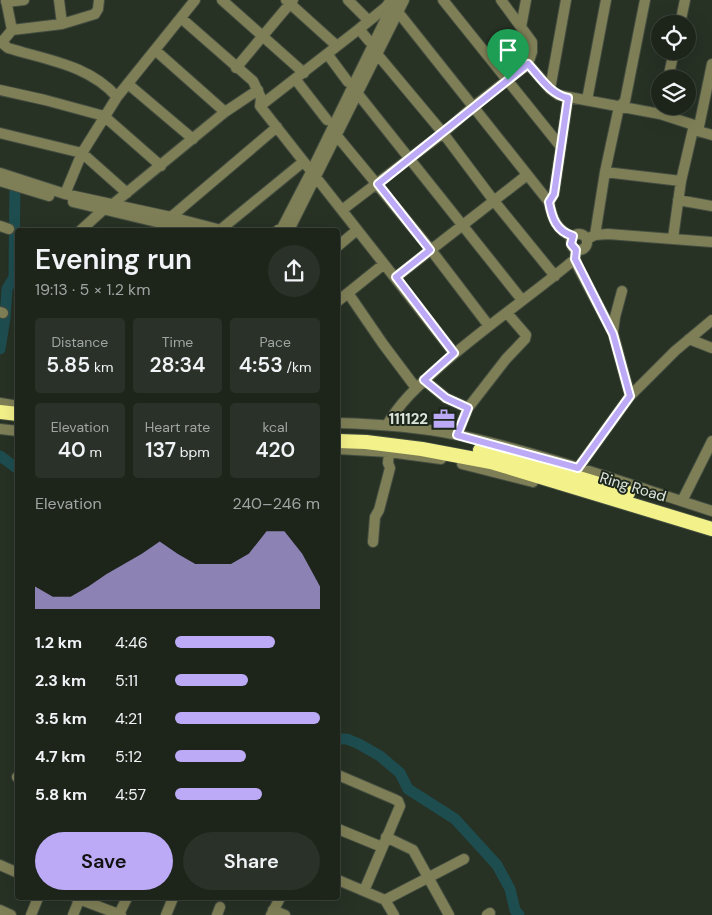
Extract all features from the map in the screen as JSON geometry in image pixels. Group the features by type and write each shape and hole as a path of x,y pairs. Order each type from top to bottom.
{"highway":[{"path":"3,416 15,421"},
{"name":"Ring Road","path":"340,432 421,439 504,455 712,519"},
{"name":"Ring Road","path":"340,441 366,442 422,449 491,462 712,529"}],"street":[{"path":"12,30 6,1 24,0"},
{"path":"59,0 62,24"},
{"path":"99,0 98,9 95,14 62,24 12,30 1,42 8,48 71,66 94,76 117,97"},
{"path":"65,194 82,153 104,116 195,0"},
{"path":"222,0 304,73"},
{"path":"348,0 369,21"},
{"path":"260,106 328,55 386,7 391,0"},
{"path":"290,228 395,0"},
{"path":"282,228 337,136 404,0"},
{"path":"443,0 561,147"},
{"path":"342,210 443,133 528,64 532,52 532,42 501,0"},
{"path":"521,27 526,0"},
{"path":"550,89 566,0"},
{"path":"587,100 606,0"},
{"path":"387,425 395,411 416,388 454,353 555,276 586,246 591,237 619,107 624,101 645,0"},
{"path":"682,15 685,0"},
{"path":"236,68 289,1 338,46"},
{"path":"398,12 549,202 552,217 564,234 573,236 580,234 591,237 608,234 712,242"},
{"path":"181,18 253,81 261,98 260,106 454,353"},
{"path":"359,29 368,41"},
{"path":"155,50 225,112"},
{"path":"377,54 443,133 494,201 555,276"},
{"path":"328,55 348,82"},
{"path":"528,64 558,96 619,107 651,109"},
{"path":"673,238 681,181 712,65"},
{"path":"296,80 327,120"},
{"path":"128,84 193,139"},
{"path":"0,90 104,116 161,166"},
{"path":"83,228 107,205 127,193 225,112 258,90"},
{"path":"358,94 522,300"},
{"path":"549,202 554,194 568,98"},
{"path":"671,115 712,136"},
{"path":"157,228 276,127"},
{"path":"0,133 82,153 127,193"},
{"path":"337,136 378,184 489,326"},
{"path":"222,228 304,162"},
{"path":"605,172 681,181"},
{"path":"0,173 16,183 167,220 209,228"},
{"path":"396,277 527,175"},
{"path":"0,181 16,183 107,205"},
{"path":"678,200 712,206"},
{"path":"167,220 185,228"},
{"path":"340,244 357,230"},
{"path":"573,236 571,244 575,255 613,334 630,396"},
{"path":"340,299 384,264"},
{"path":"613,334 615,317 622,291"},
{"path":"348,293 416,388"},
{"path":"457,435 468,408 506,359 525,339 526,335 507,313"},
{"path":"578,468 630,396 652,372 712,320"},
{"path":"689,339 712,348"},
{"path":"424,380 446,398 468,408"},
{"path":"15,408 3,416 15,428"},
{"path":"340,422 387,425 457,435 578,468 712,511"},
{"path":"682,501 712,441"},
{"path":"340,449 430,457 474,466 712,535"},
{"path":"373,542 375,517 379,510 390,468 388,463 389,452"},
{"path":"340,776 398,801 400,806 364,891"},
{"path":"340,830 413,850 449,915"},
{"path":"386,900 464,859"},
{"path":"0,865 15,868"},
{"path":"340,881 386,900 394,915"},
{"path":"31,915 37,900"},
{"path":"73,915 78,900"},
{"path":"84,900 120,915 126,900"},
{"path":"166,915 173,900"},
{"path":"279,900 272,912 285,915"},
{"path":"0,910 11,915"}],"waterway":[{"path":"0,349 7,289 14,277 15,179 12,177"},
{"path":"0,456 15,467"},
{"path":"340,739 347,739 359,744 380,756 400,773 408,789 455,819 497,865 510,889 515,910 519,915"}],"place":[{"name":"111122","path":"444,419"}],"route":[{"path":"528,64 558,96 568,98 554,194 549,202 552,217 564,234 573,236 571,244 572,248 576,250 575,259 577,265 613,334 630,396 578,468 457,435 468,408 446,398 424,380 454,353 396,277 430,250 378,184 508,80 528,64"}]}
